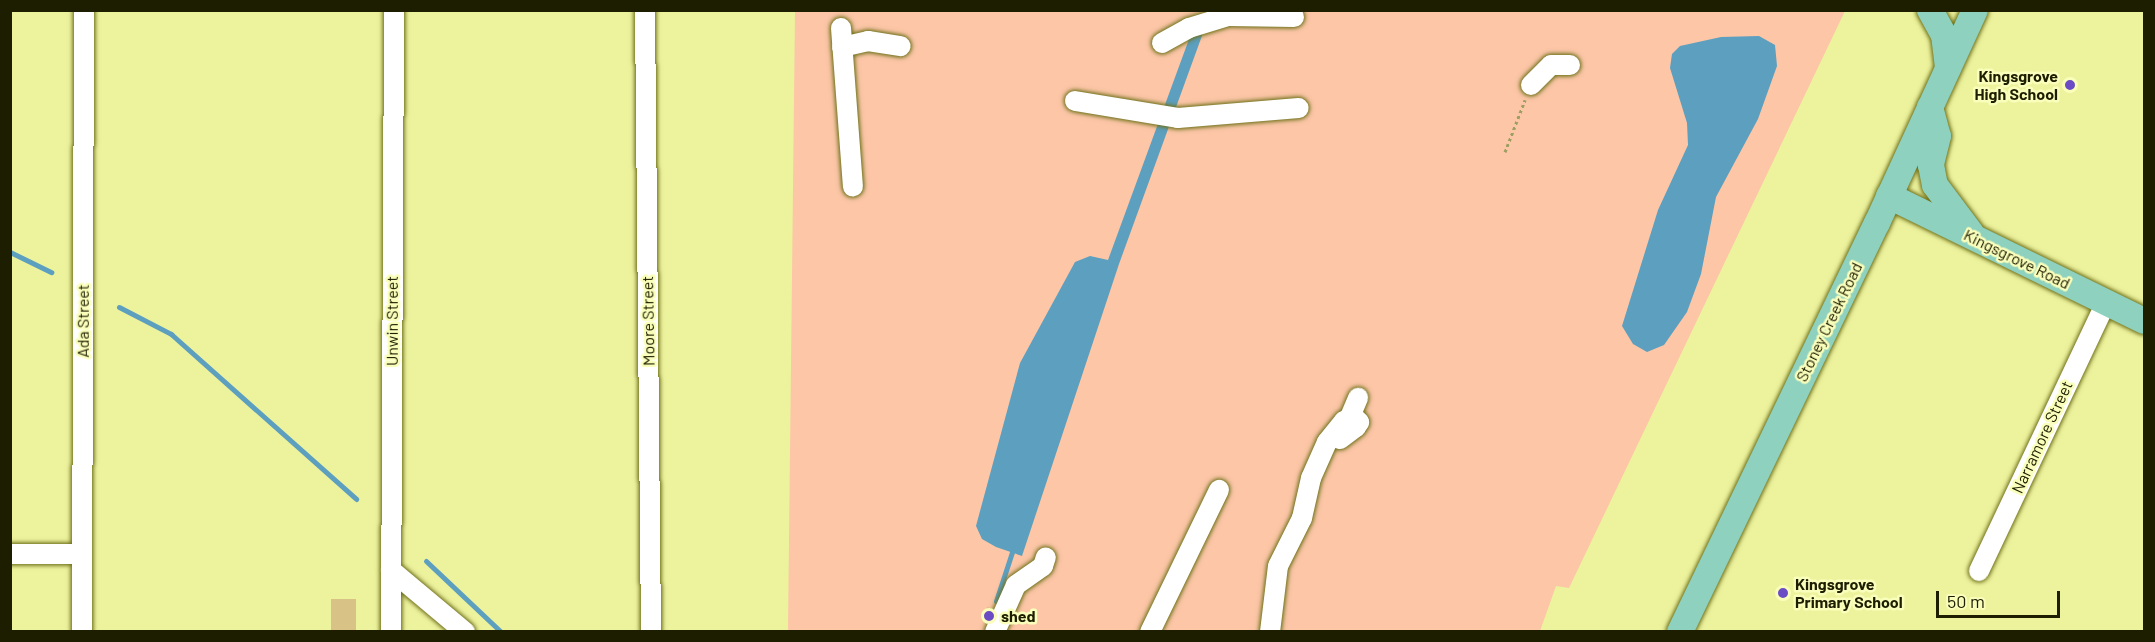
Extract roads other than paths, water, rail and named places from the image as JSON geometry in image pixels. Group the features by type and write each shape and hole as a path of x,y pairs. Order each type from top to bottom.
{"main road":[{"path":"1930,10 1944,35 1948,68"},
{"name":"Stoney Creek Road","path":"1680,632 1889,196 1974,11"},
{"path":"1930,107 1938,136 1931,165 1935,184 1975,238"},
{"name":"Kingsgrove Road","path":"1889,196 2145,321"}],"street":[{"name":"Ada Street","path":"82,632 84,10"},
{"name":"Unwin Street","path":"392,632 394,10"},
{"name":"Moore Street","path":"645,10 651,632"},
{"path":"1162,43 1189,28 1228,16 1294,16"},
{"path":"853,187 841,37 902,46"},
{"path":"1531,85 1551,65 1570,65"},
{"path":"1076,101 1178,117 1299,108"},
{"name":"Narramore Street","path":"1979,571 2106,302"},
{"path":"1270,632 1278,567 1302,518 1306,490 1327,442 1350,417 1358,398"},
{"path":"1340,439 1359,422 1350,417"},
{"path":"1150,632 1219,490"},
{"path":"10,554 82,554"},
{"path":"995,632 1016,585 1043,566 1046,557"},
{"path":"391,570 465,632"}],"water":[{"path":"1192,31 1203,33 1119,264 1022,556 996,547 982,539 976,526 1020,363 1075,262 1090,256 1108,260"},
{"path":"1759,36 1775,45 1777,66 1758,119 1716,197 1701,274 1687,312 1664,345 1647,352 1633,344 1622,326 1658,210 1688,145 1687,123 1670,68 1672,54 1680,46 1721,37"}],"waterway":[{"path":"10,252 51,272"},
{"path":"119,307 171,334 356,499"},
{"path":"996,601 1013,549"},
{"path":"426,561 501,632"}],"place":[{"name":"Kingsgrove High School","path":"2070,85"},
{"name":"Kingsgrove Primary School","path":"1783,593"},
{"name":"shed","path":"989,616"}]}
